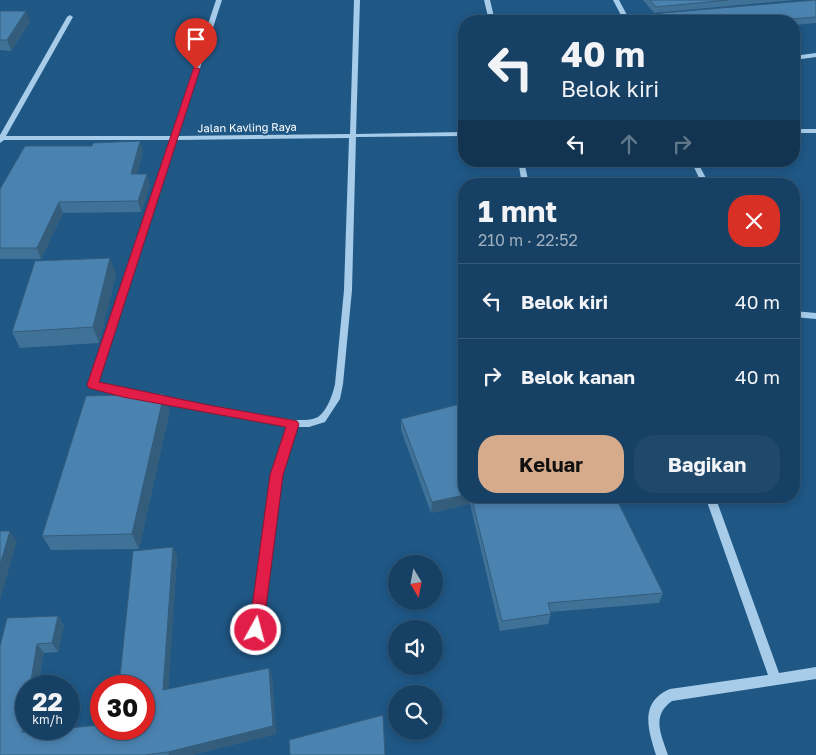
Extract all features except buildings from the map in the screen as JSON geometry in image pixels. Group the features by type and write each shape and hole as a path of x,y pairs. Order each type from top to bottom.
{"street":[{"path":"219,0 93,385 208,410 293,424 309,423 322,419 336,399 348,290 357,0"},
{"path":"487,0 491,15"},
{"path":"616,0 624,15"},
{"path":"1,139 70,17"},
{"path":"800,57 816,55"},
{"path":"800,131 816,131"},
{"name":"Jalan Kavling Raya","path":"1,139 458,134"},
{"path":"800,315 816,316"},
{"path":"254,650 276,475 293,424"},
{"path":"712,503 775,678"},
{"path":"662,755 652,721 655,710 661,700 670,695 816,673"}],"route":[{"path":"196,69 93,385 208,410 293,424 276,475 256,630"}]}
